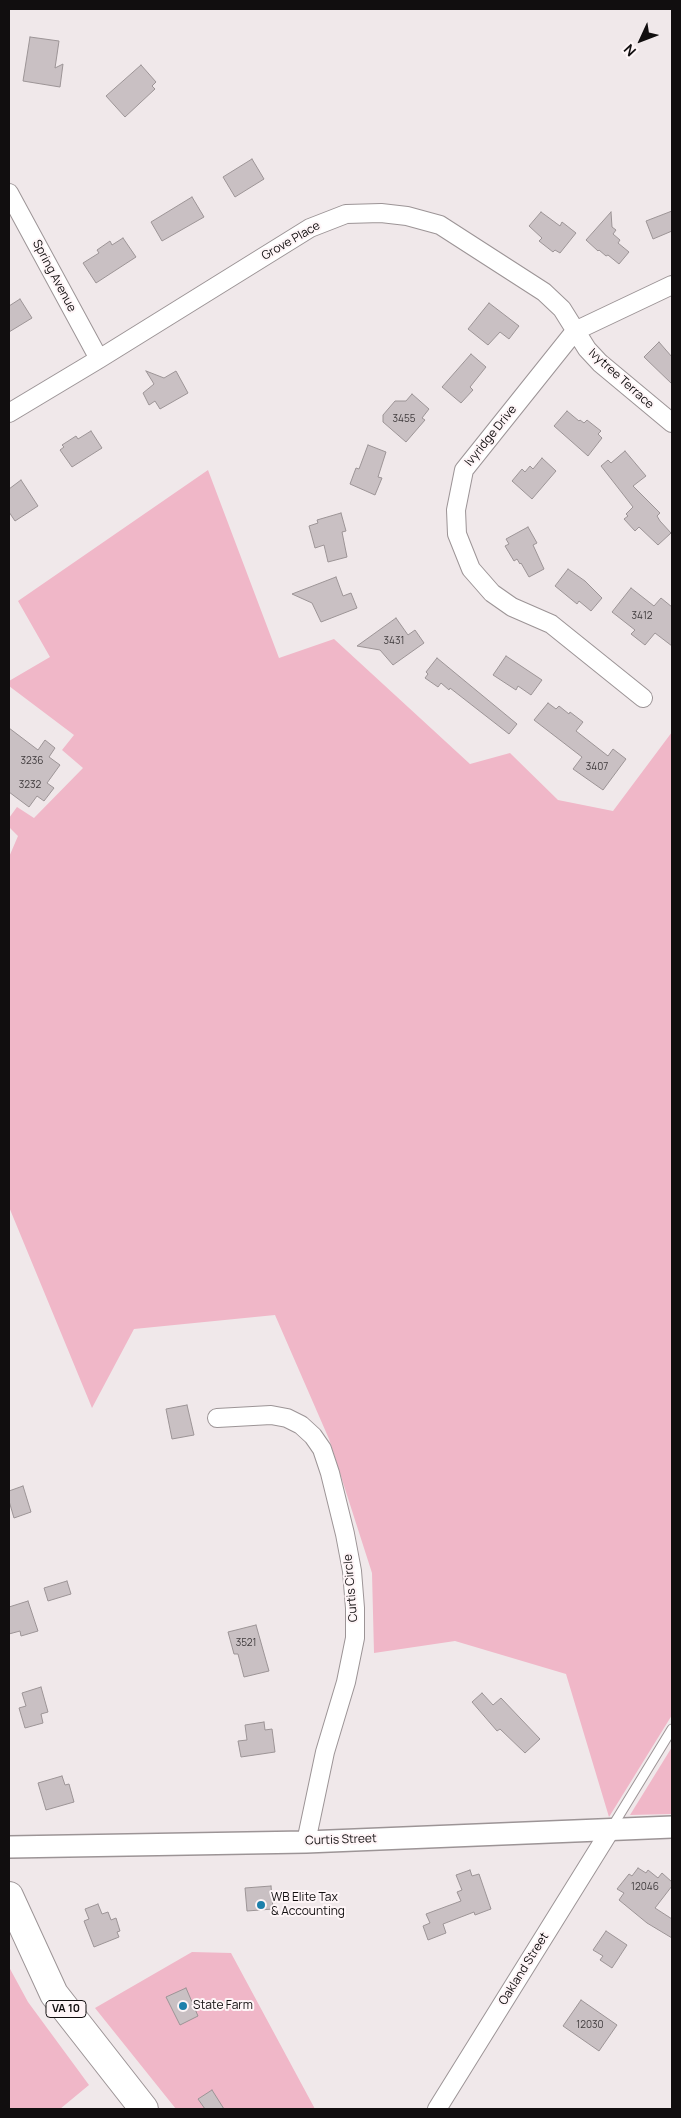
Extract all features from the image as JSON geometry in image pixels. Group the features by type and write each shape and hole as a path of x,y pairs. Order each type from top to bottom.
{"main road":[{"name":"VA 10","path":"9,1896 54,1994 144,2109"}],"street":[{"name":"Spring Avenue","path":"9,194 99,360"},
{"name":"Grove Place","path":"9,412 99,360 310,228 346,214 381,213 407,216 440,225 544,292 562,309 575,331"},
{"name":"Ivyridge Drive","path":"643,698 551,624 512,607 492,593 471,569 457,534 456,510 464,470 575,331 672,285"},
{"name":"Ivytree Terrace","path":"575,331 587,349 600,363 672,423"},
{"name":"Curtis Circle","path":"217,1418 271,1415 287,1418 301,1425 313,1436 322,1449 345,1534 353,1580 355,1638 346,1682 325,1752 306,1842"},
{"name":"Curtis Street","path":"9,1847 306,1842 672,1827"},
{"name":"Oakland Street","path":"437,2109 610,1829"}],"lane":[{"path":"610,1829 672,1730"}],"shaded area":[{"path":"208,470 279,658 334,639 470,764 510,753 558,800 613,811 672,732 672,1715 609,1817 566,1674 455,1641 374,1653 372,1573 329,1439 275,1315 134,1329 92,1408 9,1207 9,857 18,836 9,827 9,818 17,807 34,818 83,768 62,750 74,735 9,686 9,681 50,657 18,601"},
{"path":"672,1747 672,1814 630,1815"},
{"path":"192,1952 231,1953 315,2109 176,2109 95,2008"},
{"path":"9,1967 28,2002 89,2085 60,2109 9,2109"}],"building":[{"path":"30,37 59,41 55,68 63,64 60,87 23,81"},
{"path":"141,65 156,82 152,86 155,89 125,117 106,96"},
{"path":"252,159 264,179 235,197 223,177"},
{"path":"192,197 204,217 162,241 151,222"},
{"path":"672,211 672,231 653,239 646,221"},
{"path":"541,212 560,226 562,222 576,233 560,253 555,250 553,252 539,241 542,238 529,226"},
{"path":"611,212 612,227 616,230 613,234 620,240 618,243 629,252 619,264 608,255 606,256 598,251 586,240"},
{"path":"123,238 136,257 96,283 83,263 99,253 97,250 110,241 112,245"},
{"path":"20,299 32,318 9,332 9,306"},
{"path":"489,303 519,326 509,339 500,332 488,345 468,329"},
{"path":"659,342 672,357 672,384 644,357"},
{"path":"471,354 486,367 470,387 473,390 461,403 442,387"},
{"path":"146,371 164,378 176,371 188,393 160,409 155,401 149,405 143,393 154,384"},
{"path":"412,394 429,409 422,418 425,420 406,442 383,422 383,415 395,401 406,401"},
{"path":"567,411 579,421 584,423 587,420 601,431 598,434 602,438 588,456 554,426"},
{"path":"91,431 102,448 72,467 60,450 64,447 62,445 76,436 78,439"},
{"path":"368,445 386,452 378,477 382,478 375,495 350,484 356,468 359,469"},
{"path":"625,451 646,476 633,486 660,513 657,516 671,533 658,545 639,527 635,531 624,519 633,507 601,466 608,460 611,463"},
{"path":"542,458 556,471 532,499 512,481 522,469 525,472 530,466 533,469"},
{"path":"21,480 38,506 15,521 9,512 9,489"},
{"path":"341,513 346,531 342,532 347,557 328,562 324,545 315,548 309,526 318,523 317,520"},
{"path":"528,527 537,543 533,545 544,569 529,577 521,563 517,559 514,561 505,546 509,544 506,539"},
{"path":"568,569 585,581 602,598 591,611 579,601 577,604 555,586"},
{"path":"336,577 343,596 351,593 357,608 321,622 312,603 292,594"},
{"path":"631,588 654,606 661,598 672,607 672,646 655,633 645,645 631,634 635,630 612,612"},
{"path":"396,618 408,635 415,630 424,643 393,665 380,650 357,646"},
{"path":"506,656 542,680 531,695 518,686 516,690 493,675"},
{"path":"437,658 517,724 509,734 450,688 449,690 441,683 438,687 425,678 428,674 426,672"},
{"path":"548,703 556,709 559,706 583,722 576,731 608,756 613,749 626,759 603,790 573,769 582,757 534,720"},
{"path":"9,728 38,750 45,740 55,748 49,757 60,765 47,783 54,788 44,801 37,796 29,807 9,792"},
{"path":"187,1405 194,1435 172,1439 166,1409"},
{"path":"23,1486 31,1512 14,1518 9,1501 9,1491"},
{"path":"67,1581 71,1594 48,1601 44,1588"},
{"path":"28,1601 38,1631 21,1636 20,1631 9,1634 9,1607"},
{"path":"256,1625 269,1671 244,1677 238,1654 234,1654 228,1632"},
{"path":"41,1687 48,1712 41,1714 43,1723 25,1728 19,1708 26,1706 22,1693"},
{"path":"482,1693 493,1705 501,1698 540,1739 525,1753 500,1729 497,1731 472,1702"},
{"path":"264,1722 265,1730 272,1729 275,1752 241,1757 238,1741 247,1740 245,1725"},
{"path":"62,1776 65,1785 69,1784 74,1802 46,1810 38,1783"},
{"path":"638,1868 646,1873 648,1870 658,1878 662,1873 672,1882 672,1886 655,1908 672,1919 672,1938 647,1923 619,1900 624,1893 617,1889 629,1874 632,1876"},
{"path":"470,1870 472,1876 479,1874 491,1909 475,1915 474,1912 443,1924 446,1933 428,1940 423,1926 430,1923 426,1914 461,1901 457,1892 462,1890 456,1875"},
{"path":"271,1886 273,1909 247,1911 245,1888"},
{"path":"98,1904 102,1914 108,1912 111,1920 116,1918 120,1931 117,1932 119,1937 94,1947 84,1921 89,1919 85,1909"},
{"path":"606,1931 627,1945 612,1968 600,1960 603,1956 593,1950"},
{"name":"State Farm","path":"186,1988 198,2016 180,2025 166,1997"},
{"path":"581,2000 617,2025 599,2051 563,2026"},
{"path":"212,2090 224,2109 205,2109 198,2099"}],"place":[{"name":"WB Elite Tax & Accounting","path":"261,1905"},
{"name":"State Farm","path":"183,2006"}]}
